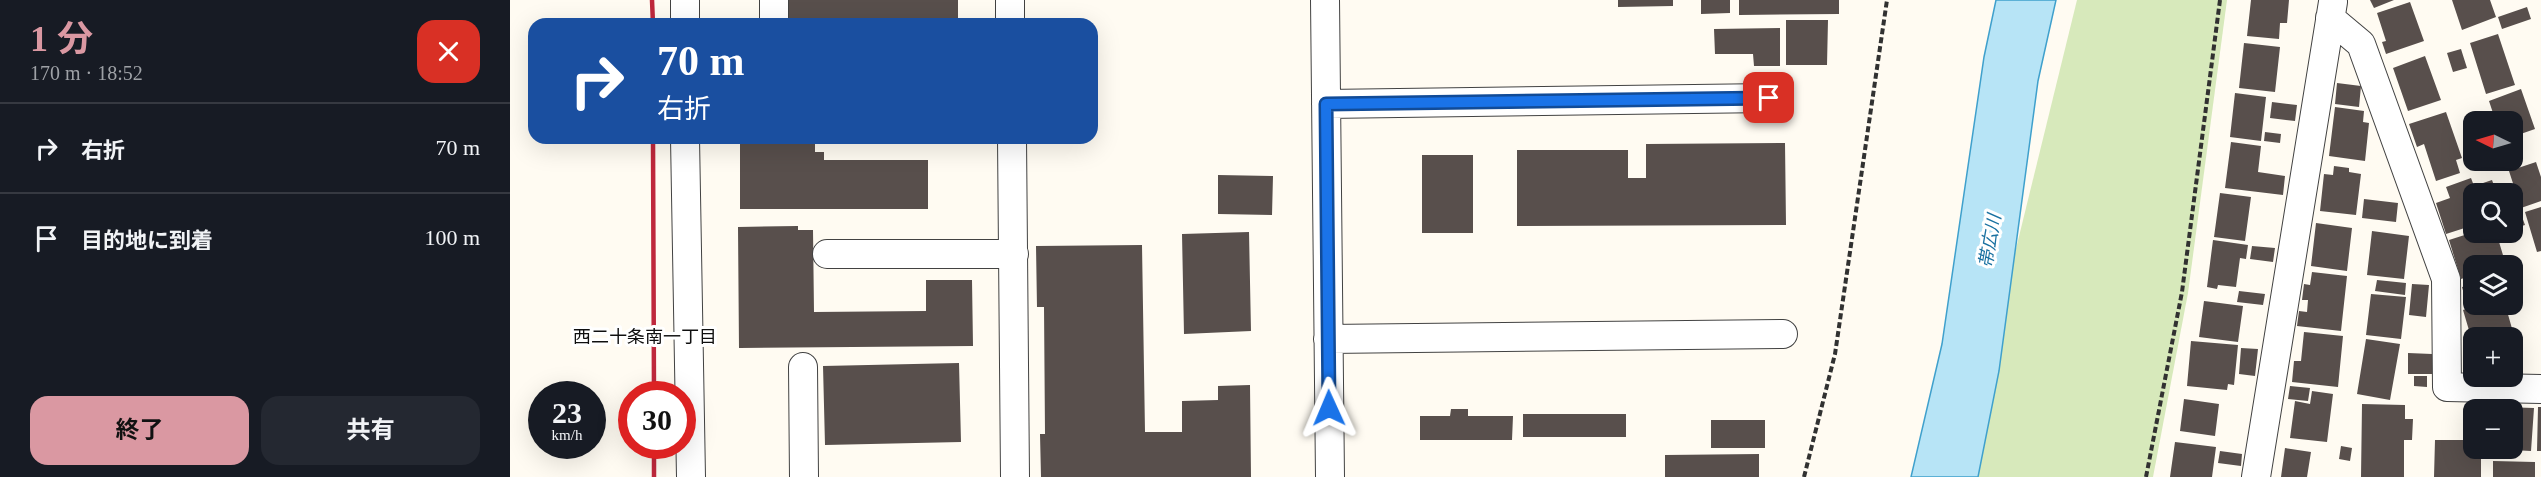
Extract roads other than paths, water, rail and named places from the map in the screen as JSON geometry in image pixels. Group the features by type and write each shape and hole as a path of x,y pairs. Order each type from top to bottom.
{"street":[{"path":"685,0 685,18"},
{"path":"774,0 774,18"},
{"path":"1010,0 1010,18"},
{"path":"1325,0 1329,477"},
{"path":"2332,9 2361,44 2446,279 2447,387 2541,389"},
{"path":"2256,477 2332,9"},
{"path":"1326,104 1769,98"},
{"path":"685,144 691,477"},
{"path":"1012,144 1015,477"},
{"path":"827,254 1014,254"},
{"path":"1328,339 1783,334"},
{"path":"803,367 804,477"}],"water":[{"name":"帯広川","path":"1996,0 2056,0 2038,81 1999,371 1978,477 1911,477 1942,344 1984,57"}],"railway":[{"path":"652,0 653,18"},
{"path":"653,144 654,381"},
{"path":"654,459 654,477"}],"district":[{"name":"西二十条南一丁目","path":"645,337"}]}
